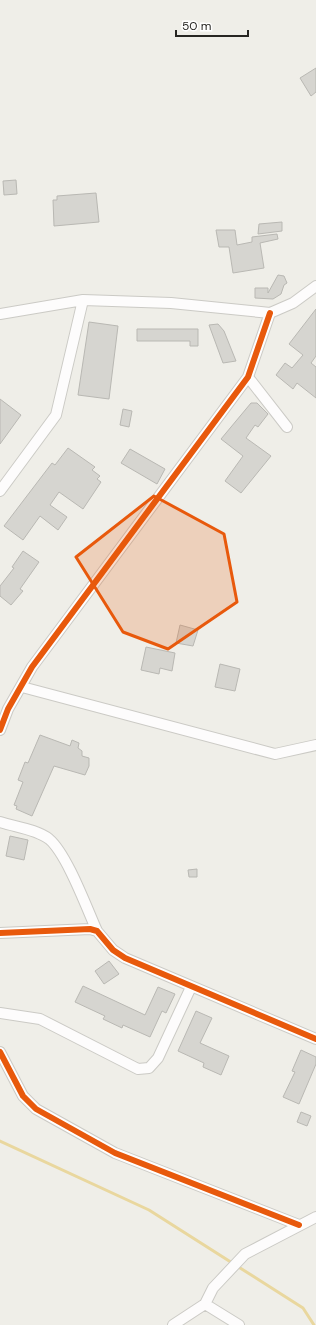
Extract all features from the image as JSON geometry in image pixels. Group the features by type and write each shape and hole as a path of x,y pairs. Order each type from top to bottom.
{"street":[{"path":"0,314 83,300 171,302 270,313 293,303 316,286"},
{"path":"0,491 56,415 83,300"},
{"path":"0,730 4,708 22,687 32,667 248,377 270,313"},
{"path":"248,377 287,427"},
{"path":"22,687 275,754 316,745"},
{"path":"0,822 36,832 49,839 60,853 97,931 113,950 125,958 191,987 316,1039"},
{"path":"0,933 90,929 97,931"},
{"path":"0,1013 40,1020 138,1069 149,1068 158,1058 191,987"},
{"path":"0,1052 23,1096 36,1109 115,1153 299,1225"},
{"path":"173,1325 205,1304 214,1288 245,1254 316,1217"},
{"path":"205,1304 239,1325"}],"highlighted area":[{"path":"154,496 224,534 237,602 168,649 123,632 76,557"}],"building":[{"path":"316,68 316,92 311,96 300,78"},
{"path":"16,180 17,194 4,195 3,181"},
{"path":"96,193 99,222 54,226 53,200 57,200 57,196"},
{"path":"282,222 282,231 258,234 259,224"},
{"path":"216,230 235,230 237,245 252,242 252,237 277,234 278,239 260,243 264,268 233,273 229,247 219,247"},
{"path":"278,275 284,276 287,283 284,285 281,294 273,299 255,298 255,288 268,288 268,293"},
{"path":"316,309 316,356 311,363 316,367 316,398 297,383 293,389 276,375 285,363 292,368 303,355 289,344"},
{"path":"89,322 118,326 109,399 78,395"},
{"path":"218,324 224,331 236,361 223,363 209,325"},
{"path":"137,329 198,329 198,346 190,346 190,341 137,341"},
{"path":"0,399 21,415 0,444"},
{"path":"251,403 257,403 268,414 258,427 255,425 246,438 271,456 241,493 225,481 243,456 221,439"},
{"path":"123,409 132,411 129,427 120,425"},
{"path":"68,448 95,467 92,470 100,476 97,479 101,482 83,509 59,492 50,505 67,517 58,530 40,516 23,540 4,526 52,463 55,465"},
{"path":"130,449 165,469 157,484 121,463"},
{"path":"23,551 39,562 20,589 23,591 11,605 0,596 0,586 14,568 12,567"},
{"path":"180,625 198,630 193,646 176,643"},
{"path":"146,647 175,653 172,671 160,668 159,674 141,670"},
{"path":"220,664 240,669 235,691 215,687"},
{"path":"40,735 70,746 72,740 79,743 78,748 82,751 82,756 89,758 89,766 85,775 54,766 32,816 16,809 17,806 14,805 23,782 18,780 25,762 28,763"},
{"path":"10,836 28,840 24,860 6,856"},
{"path":"197,869 197,877 189,877 188,870"},
{"path":"109,961 119,974 104,984 95,971"},
{"path":"83,986 145,1015 158,987 175,994 166,1013 162,1011 150,1037 123,1025 122,1028 103,1019 105,1016 75,1002"},
{"path":"196,1011 212,1018 200,1043 229,1056 221,1075 203,1067 204,1063 178,1051"},
{"path":"301,1050 316,1057 316,1064 299,1104 283,1097 295,1072 292,1071"},
{"path":"301,1112 311,1116 307,1126 297,1122"}],"waterway":[{"path":"0,1141 149,1210 303,1308 314,1325"}],"cycle path":[{"path":"0,730 8,709 32,667 248,377 270,313"},
{"path":"0,933 90,929 97,931 113,950 125,958 316,1039"},
{"path":"0,1052 23,1096 36,1109 115,1153 299,1225"}]}
